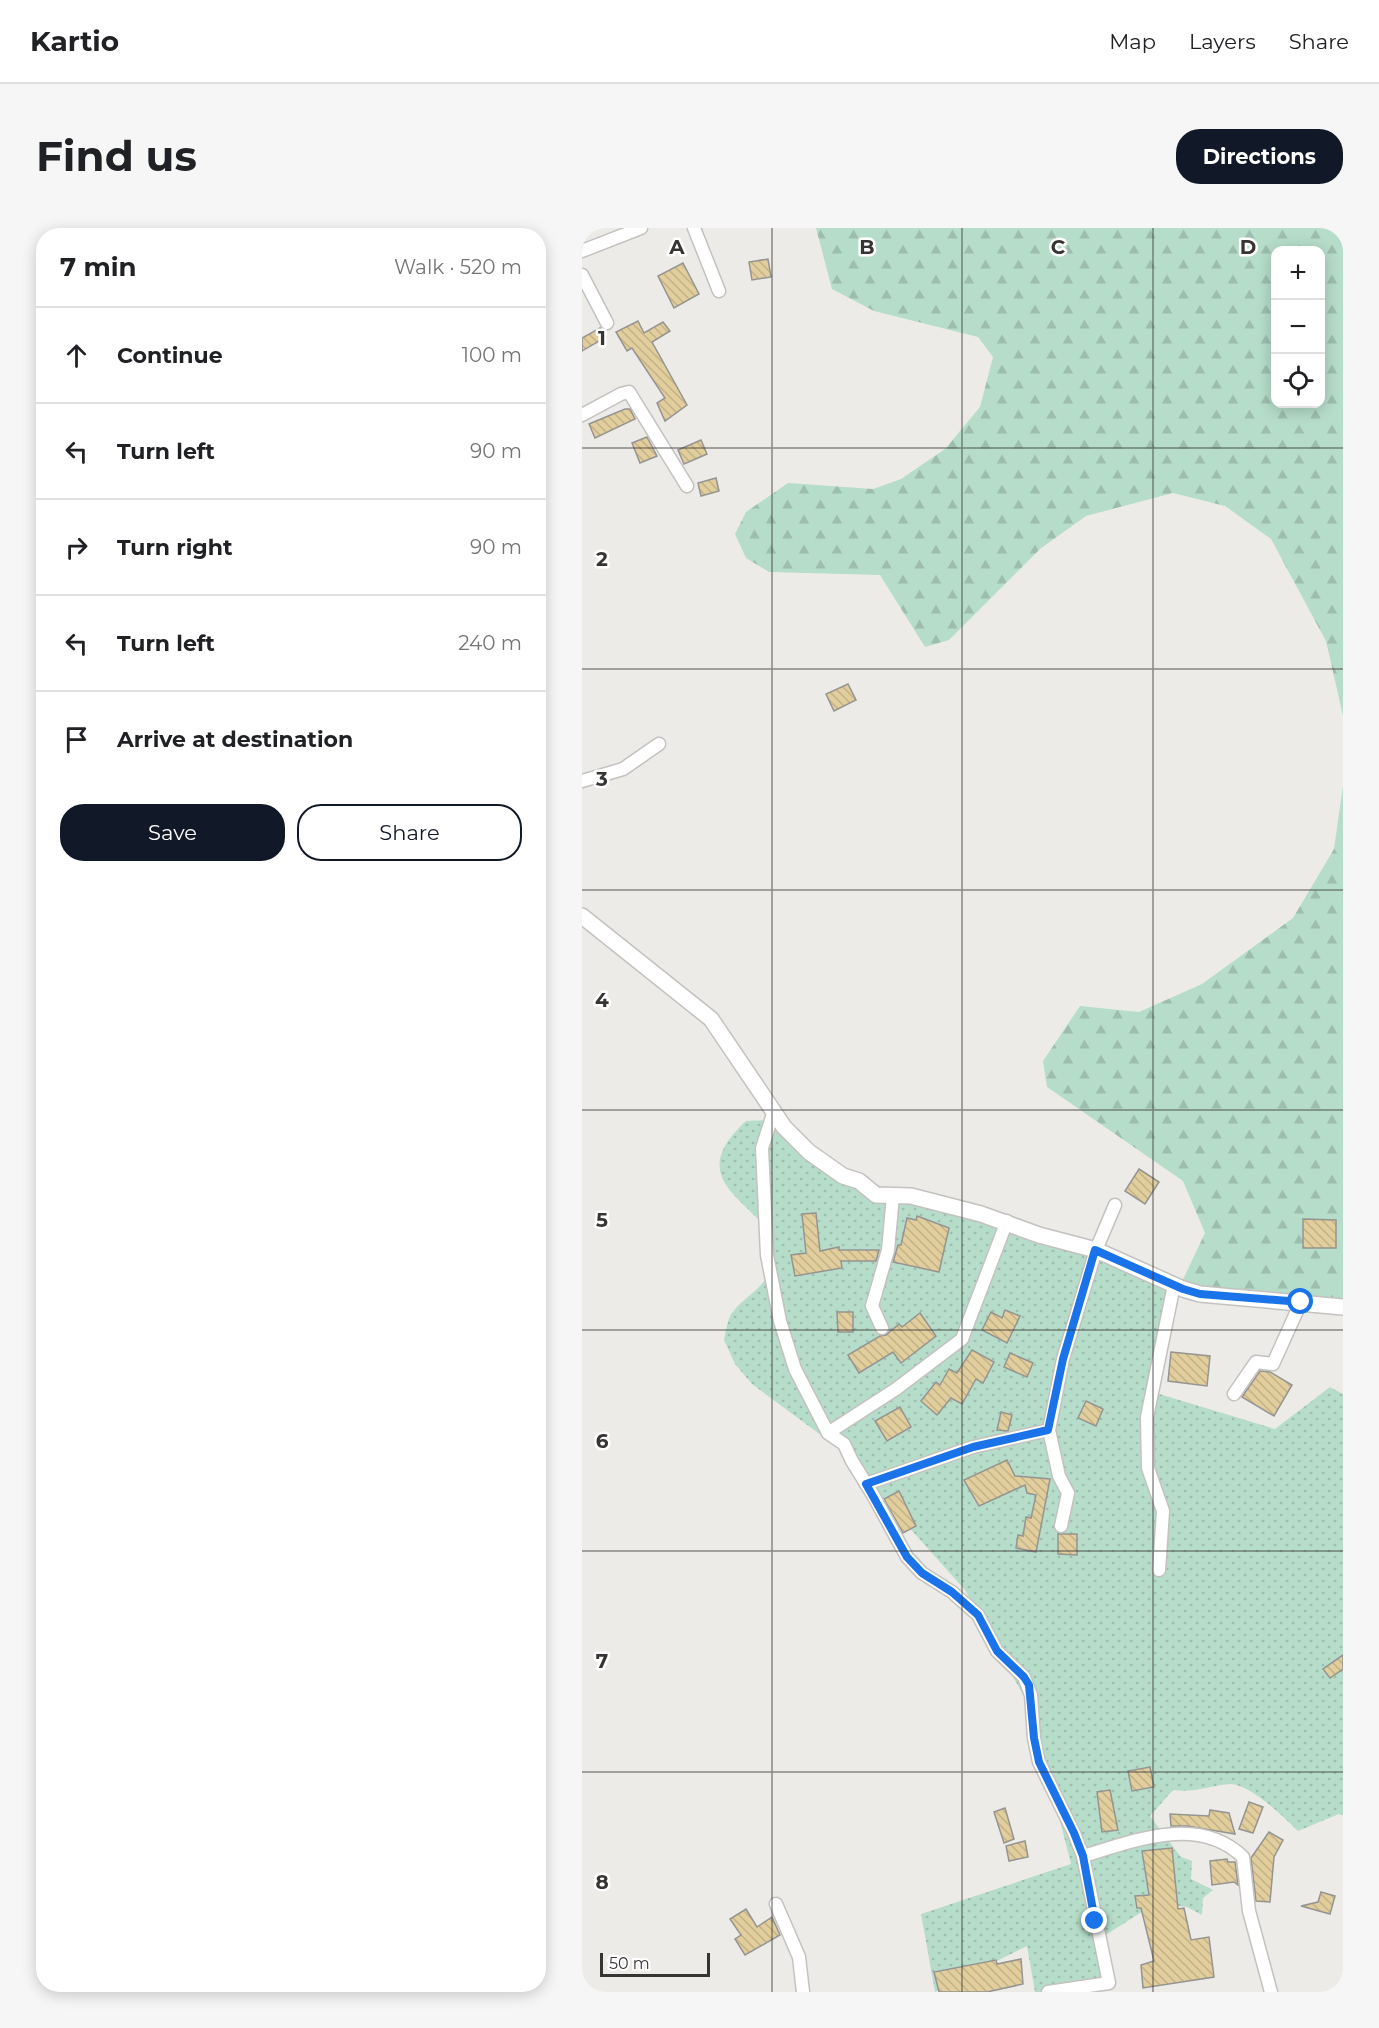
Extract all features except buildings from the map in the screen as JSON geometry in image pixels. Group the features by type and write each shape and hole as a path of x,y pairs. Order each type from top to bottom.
{"street":[{"path":"582,251 641,228"},
{"path":"694,228 719,291"},
{"path":"582,275 607,323"},
{"path":"582,415 621,393 629,392 687,486"},
{"path":"582,781 622,769 659,744"},
{"path":"584,921 711,1019 773,1114 809,1152 843,1176 859,1180 876,1195 910,1196 1007,1221 1039,1235 1095,1250 1200,1294 1343,1307"},
{"path":"773,1114 762,1148 767,1255 780,1321 795,1368 828,1433 844,1444 907,1557 922,1573 952,1592 978,1615 997,1651 1024,1677 1032,1695 1034,1738 1039,1762 1083,1856 1110,1988 1048,1992"},
{"path":"882,1328 872,1306 888,1250 893,1196"},
{"path":"1061,1526 1068,1493 1059,1476 1048,1430 1063,1359 1095,1250 1115,1205"},
{"path":"828,1433 896,1389 962,1339 1007,1221"},
{"path":"1159,1570 1163,1511 1148,1468 1147,1417 1174,1285"},
{"path":"1234,1394 1256,1362 1273,1364 1301,1302"},
{"path":"866,1484 973,1447 1048,1430"},
{"path":"1083,1856 1139,1837 1184,1833 1234,1848 1243,1857 1250,1911 1271,1992"},
{"path":"776,1904 799,1957 802,1992"}],"green space":[{"path":"816,228 1343,228 1343,716 1326,641 1271,539 1225,506 1173,493 1086,516 1040,549 949,640 925,647 880,575 769,572 746,558 735,534 746,512 788,483 873,489 901,479 945,449 980,407 993,357 978,337 874,311 832,289"},
{"path":"1343,786 1343,1313 1177,1292 1205,1233 1183,1181 1047,1087 1043,1061 1080,1006 1139,1012 1202,984 1293,918 1334,849"},
{"path":"772,1120 855,1177 901,1194 1039,1228 1177,1292 1156,1393 1275,1429 1330,1387 1343,1394 1343,1815 1339,1814 1298,1831 1266,1802 1237,1785 1173,1790 1150,1816 1181,1857 1192,1861 1191,1879 1213,1890 1203,1898 1202,1915 1187,1907 1156,1903 1104,1936 1113,1967 1110,1978 1048,1992 1035,1992 1027,1946 935,1992 921,1914 1071,1864 1032,1711 965,1590 837,1447 752,1384 735,1364 724,1340 730,1316 764,1281 769,1274 774,1255 771,1237 723,1180 720,1163 726,1144 746,1121"}],"route":[{"path":"1095,1921 1083,1856 1039,1762 1034,1738 1033,1705 1029,1685 1024,1677 997,1651 985,1623 978,1615 952,1592 914,1566 866,1484 973,1447 1048,1430 1063,1359 1095,1250 1183,1289 1200,1294 1301,1302"}]}
